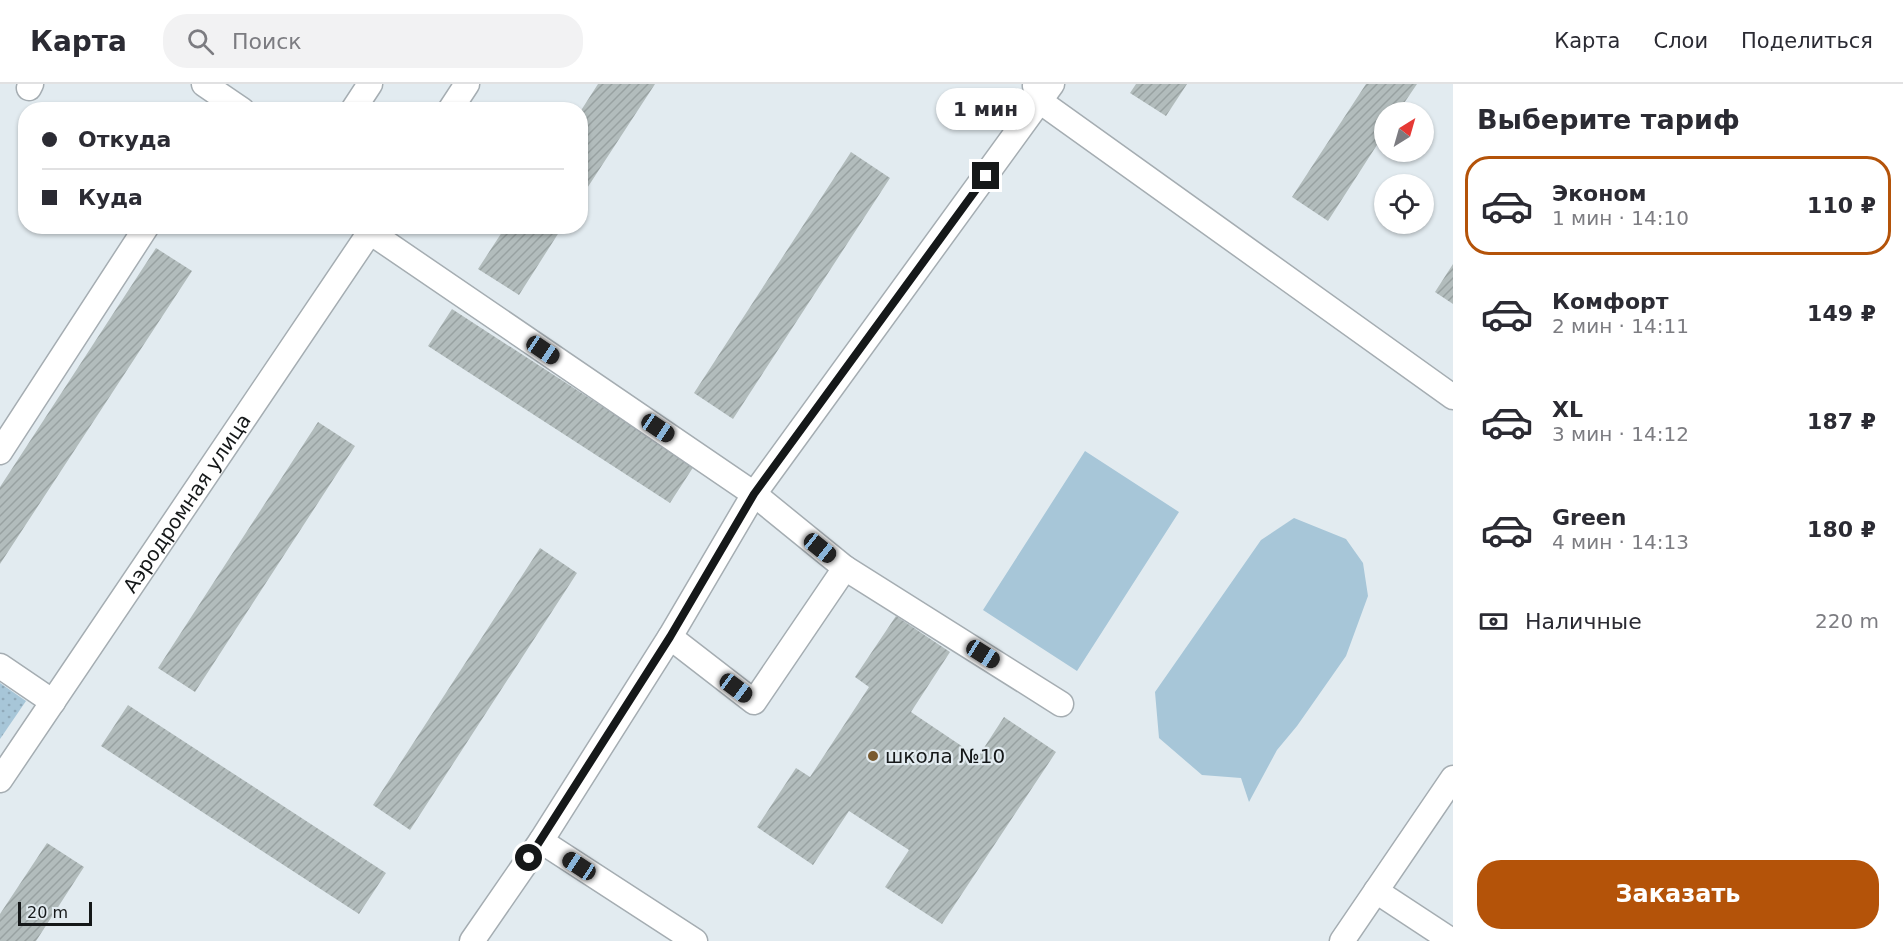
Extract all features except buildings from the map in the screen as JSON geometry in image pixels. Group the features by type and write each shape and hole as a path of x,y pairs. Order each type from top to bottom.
{"street":[{"path":"204,84 230,102"},
{"path":"358,102 370,84"},
{"path":"455,102 467,84"},
{"path":"472,941 541,841 670,637 754,494 1042,90 1453,397"},
{"path":"0,452 142,234"},
{"name":"Аэродромная улица","path":"0,780 369,234"},
{"path":"379,234 754,494 845,568 1061,704"},
{"path":"670,637 754,702 845,568"},
{"path":"0,666 53,702"},
{"path":"1342,941 1453,778"},
{"path":"541,841 695,941"},
{"path":"1376,891 1452,941"}],"shaded area":[{"path":"1085,451 1179,512 1077,671 983,610"},
{"path":"1294,518 1346,539 1363,563 1368,596 1346,656 1297,726 1277,750 1249,802 1241,778 1202,775 1159,738 1155,692 1261,540"},
{"path":"0,683 26,701 0,739"}],"place":[{"name":"школа №10","path":"873,756"}],"route":[{"path":"529,858 670,637 754,494 986,176"}]}
